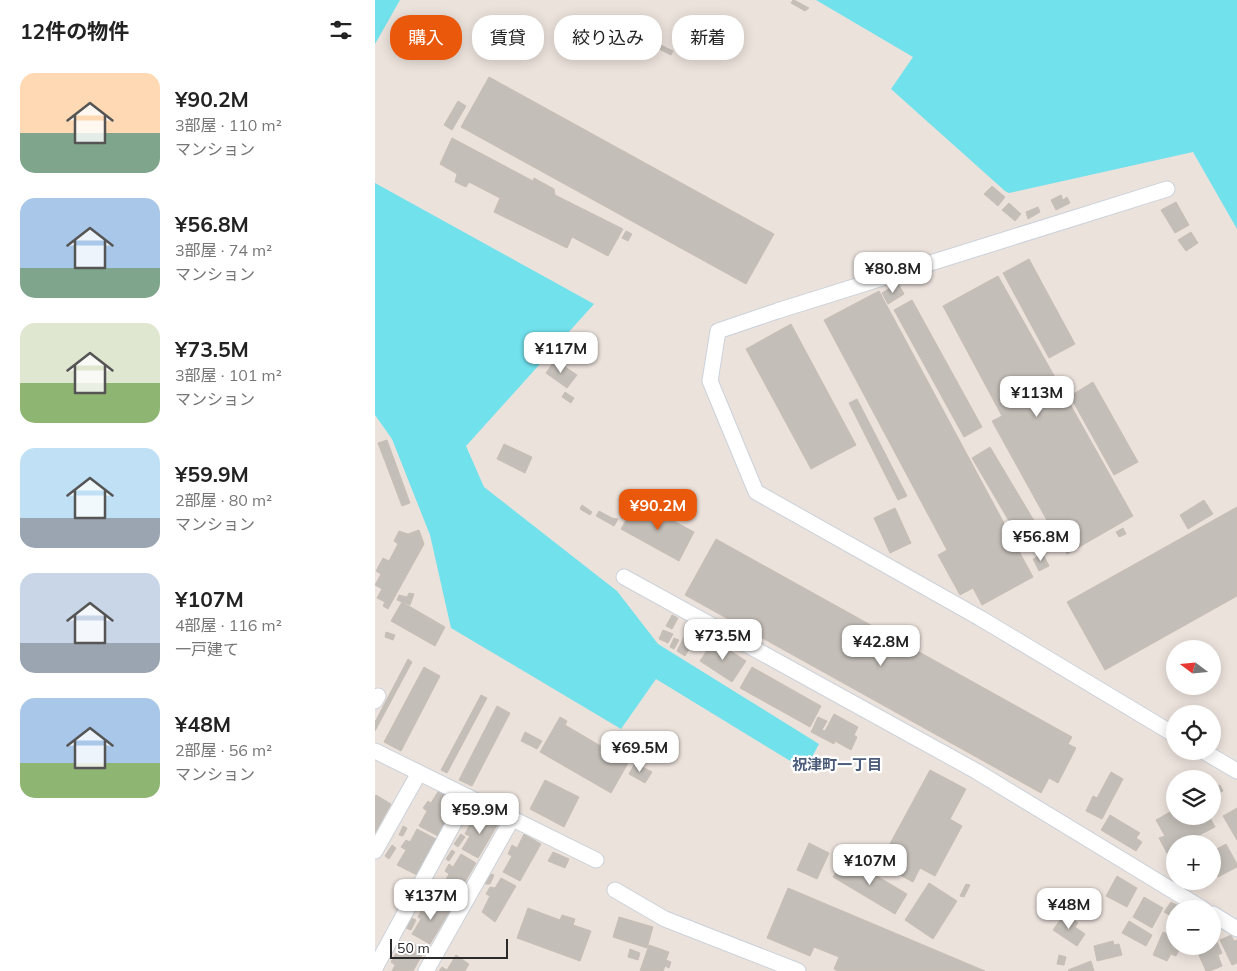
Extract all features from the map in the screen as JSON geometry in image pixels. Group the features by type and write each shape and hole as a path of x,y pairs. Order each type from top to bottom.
{"street":[{"path":"1166,730 981,618 755,492 710,381 718,331 1167,189"},
{"path":"624,577 976,771 1188,900"},
{"path":"375,751 596,860"},
{"path":"1218,760 1237,771"},
{"path":"375,851 419,773"},
{"path":"375,968 468,797"},
{"path":"426,971 512,819"},
{"path":"615,890 665,919 798,971"},
{"path":"1221,919 1237,929"}],"water":[{"path":"375,0 400,0 390,15 375,44"},
{"path":"816,0 1237,0 1237,229 1193,152 1009,193 1005,191 891,89 913,57"},
{"path":"375,183 594,304 466,446 484,487 617,591 658,644 819,744 805,770 656,679 621,729 451,628 430,535 392,439 375,415"}],"building":[{"path":"793,0 809,8 805,11 791,3"},
{"path":"662,46 672,50 671,55 662,50"},
{"path":"489,77 774,234 746,284 461,127"},
{"path":"458,101 466,106 452,130 444,125"},
{"path":"452,138 533,181 534,178 554,189 555,195 623,229 608,256 572,237 567,248 494,212 500,198 469,182 466,187 455,182 457,174 440,164"},
{"path":"992,186 1005,197 998,206 984,194"},
{"path":"1061,195 1063,200 1067,197 1070,203 1056,210 1051,200"},
{"path":"1176,202 1189,225 1175,233 1161,210"},
{"path":"1009,203 1021,214 1015,221 1002,210"},
{"path":"1038,207 1040,212 1028,219 1026,212"},
{"path":"626,231 632,234 628,241 622,238"},
{"path":"1191,232 1198,243 1186,251 1178,240"},
{"path":"1029,259 1075,344 1049,358 1003,273"},
{"path":"998,276 1133,516 1067,554 1056,534 1065,527 1058,519 1049,524 992,421 1002,416 943,306"},
{"path":"898,283 904,294 888,304 882,293"},
{"path":"879,291 1033,577 982,605 973,588 960,595 938,555 947,550 824,320"},
{"path":"912,300 982,427 964,437 894,310"},
{"path":"791,324 856,445 811,469 746,349"},
{"path":"555,360 577,375 567,388 546,373"},
{"path":"1093,382 1138,462 1114,475 1070,396"},
{"path":"565,392 574,398 571,403 562,397"},
{"path":"857,399 907,496 898,500 849,403"},
{"path":"387,440 410,503 402,506 378,443"},
{"path":"504,444 532,457 525,473 497,459"},
{"path":"990,447 1045,539 1026,550 972,458"},
{"path":"1204,500 1213,514 1188,529 1180,515"},
{"path":"637,501 694,532 679,561 621,529"},
{"path":"582,505 592,512 590,515 580,509"},
{"path":"1237,507 1237,596 1105,670 1067,602"},
{"path":"895,508 911,543 890,553 874,518"},
{"path":"599,511 618,519 614,526 596,516"},
{"path":"1123,528 1126,534 1119,537 1116,532"},
{"path":"419,530 424,544 388,609 383,606 385,602 377,598 382,589 375,585 381,574 376,571 383,558 389,561 398,544 394,541 399,531 408,534"},
{"path":"716,539 1072,737 1068,744 1076,748 1058,783 1049,778 1041,793 685,595"},
{"path":"1043,554 1049,566 1039,571 1033,559"},
{"path":"409,593 414,594 410,605 397,600 399,595 407,597"},
{"path":"402,602 445,627 435,646 391,621"},
{"path":"672,615 678,618 672,629 666,626"},
{"path":"663,630 673,634 668,643 659,639"},
{"path":"386,632 395,635 393,640 385,637"},
{"path":"684,637 693,642 685,656 677,651"},
{"path":"674,638 679,640 674,649 670,647"},
{"path":"714,640 746,661 732,682 700,661"},
{"path":"408,659 412,662 375,731 375,722"},
{"path":"424,667 440,676 401,751 384,742"},
{"path":"752,667 821,706 810,727 740,688"},
{"path":"481,695 487,698 447,773 441,770"},
{"path":"497,706 510,713 472,786 459,780"},
{"path":"834,714 858,727 854,735 857,737 851,750 835,741 834,744 811,732 818,717 827,721 822,730 825,731"},
{"path":"560,717 567,721 565,725 604,748 608,742 632,756 611,793 540,752"},
{"path":"525,732 542,741 537,749 521,741"},
{"path":"635,763 652,772 645,783 629,774"},
{"path":"930,770 966,789 950,819 962,826 935,876 920,868 913,882 879,864"},
{"path":"1111,772 1123,779 1102,819 1086,811 1093,796 1097,798"},
{"path":"545,780 579,797 564,827 530,809"},
{"path":"439,790 458,801 438,836 419,826 427,811 423,808 428,801 431,803"},
{"path":"375,796 391,804 375,833"},
{"path":"475,808 479,811 473,821 469,818"},
{"path":"1237,808 1237,840 1223,816"},
{"path":"483,812 499,822 478,858 462,849 470,836 465,834 470,824 475,827"},
{"path":"1166,814 1166,825 1214,825 1215,827 1199,835 1166,835 1166,851 1159,838 1165,836 1156,820"},
{"path":"1110,815 1140,833 1136,838 1142,842 1136,851 1101,830"},
{"path":"403,826 407,828 403,836 399,835"},
{"path":"417,829 436,839 417,875 397,865 406,850 401,847 406,840 410,842"},
{"path":"461,834 465,837 458,847 454,844"},
{"path":"524,834 541,844 520,881 503,872 512,856 508,854 512,845 517,848"},
{"path":"809,843 829,853 817,879 797,870"},
{"path":"1226,844 1237,867 1221,875 1221,847"},
{"path":"392,845 396,848 389,859 385,856"},
{"path":"452,850 455,852 449,861 446,859"},
{"path":"553,852 569,859 565,868 548,861"},
{"path":"461,854 476,863 456,897 441,888 449,874 445,871 449,864 453,867"},
{"path":"845,857 907,894 895,914 833,877"},
{"path":"491,874 494,875 490,884 485,884"},
{"path":"1117,876 1137,888 1127,907 1106,896"},
{"path":"501,878 516,886 495,922 482,912 490,896 486,894 490,887 495,888"},
{"path":"929,883 957,901 933,939 905,920"},
{"path":"966,884 970,885 964,897 960,896"},
{"path":"788,888 985,971 838,971 834,969 839,957 814,947 810,956 767,938"},
{"path":"1075,889 1083,894 1075,904 1069,899"},
{"path":"1144,897 1163,908 1152,928 1133,917"},
{"path":"433,898 451,909 430,944 412,934 421,919 418,917 421,911 425,913"},
{"path":"528,908 560,920 562,915 575,919 573,925 591,931 580,961 517,938"},
{"path":"1065,913 1078,923 1075,927 1085,934 1077,946 1053,930"},
{"path":"619,917 653,927 647,948 613,937"},
{"path":"412,918 416,920 411,930 406,928"},
{"path":"1129,921 1152,935 1146,946 1122,933"},
{"path":"1163,932 1166,933 1166,955 1170,955 1167,961 1153,955"},
{"path":"1231,935 1234,941 1237,940 1237,963 1232,965 1221,940"},
{"path":"408,941 425,950 413,971 392,971 395,965 391,962 396,953 400,956"},
{"path":"1113,941 1114,945 1119,944 1122,955 1097,961 1094,946"},
{"path":"649,945 669,952 666,960 671,962 669,968 665,966 663,971 640,971"},
{"path":"630,949 640,953 638,960 628,957"},
{"path":"456,955 469,964 465,971 439,971 442,967 447,970"},
{"path":"1059,955 1066,957 1064,965 1057,964"},
{"path":"1199,955 1218,955 1222,966 1206,971"},
{"path":"1091,961 1094,971 1068,970"}],"district":[{"name":"祝津町一丁目","path":"837,765"}]}
